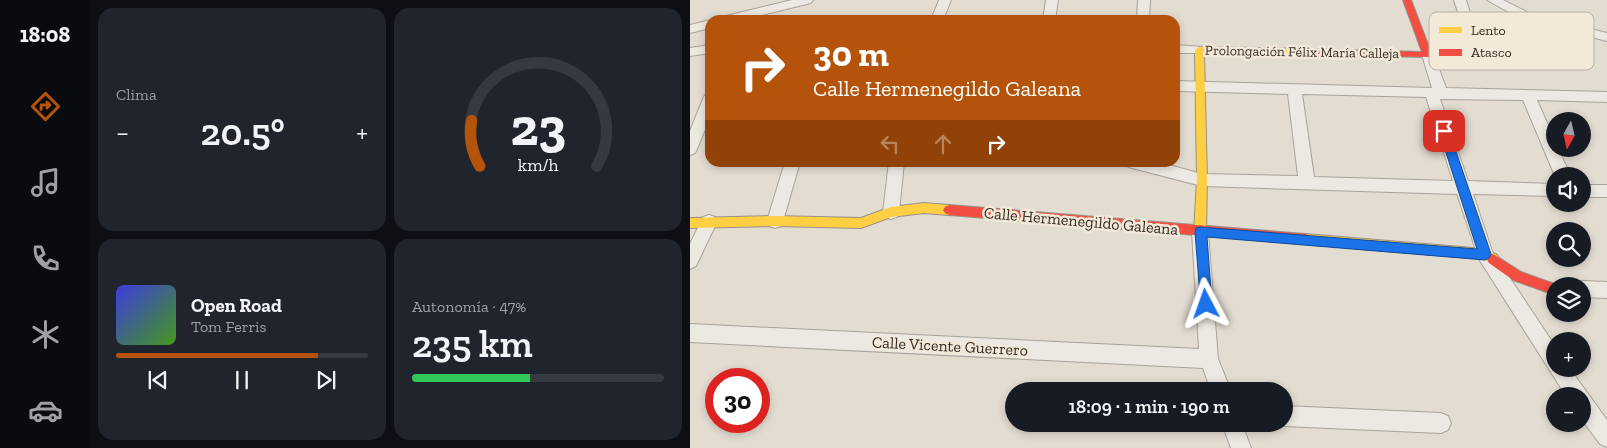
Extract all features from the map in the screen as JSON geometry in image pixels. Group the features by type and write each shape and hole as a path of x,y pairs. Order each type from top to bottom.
{"street":[{"path":"746,15 807,0"},
{"path":"939,15 944,0"},
{"path":"1050,15 1052,0"},
{"path":"1143,15 1144,0"},
{"path":"1407,0 1429,60"},
{"path":"1460,0 1464,12"},
{"path":"1493,0 1518,12"},
{"path":"690,29 705,25"},
{"path":"1594,34 1607,37"},
{"name":"Prolongación Félix María Calleja","path":"1180,49 1428,55"},
{"path":"690,52 705,50"},
{"path":"1199,50 1202,180 1200,232 1210,359 1218,382"},
{"path":"1431,70 1436,94 1463,188 1485,254 1546,349"},
{"path":"1180,86 1607,97"},
{"path":"1294,89 1307,183"},
{"path":"1528,96 1559,167"},
{"path":"690,149 705,112"},
{"path":"775,221 791,167"},
{"path":"891,212 896,167"},
{"path":"1151,167 1202,180 1546,190"},
{"path":"1591,191 1607,191"},
{"name":"Calle Hermenegildo Galeana","path":"690,223 775,221 861,224 891,212 924,208 1485,254"},
{"path":"690,260 709,222"},
{"path":"1485,254 1517,276 1546,286"},
{"path":"1591,289 1607,290"},
{"name":"Calle Vicente Guerrero","path":"690,332 1210,359"},
{"path":"1591,415 1607,437"},
{"path":"1293,416 1441,423"},
{"path":"1235,432 1241,448"}],"traffic: slow":[{"path":"1200,232 1202,180 1199,50 1313,52"},
{"path":"690,223 775,221 861,223 891,212 924,208 949,210"},
{"path":"1305,239 1485,254 1493,259"}],"traffic: jam":[{"path":"1313,52 1428,55 1407,0"},
{"path":"949,210 1305,239"},
{"path":"1493,259 1517,276 1546,286"}],"route":[{"path":"1206,304 1200,232 1485,254 1444,131"}]}
